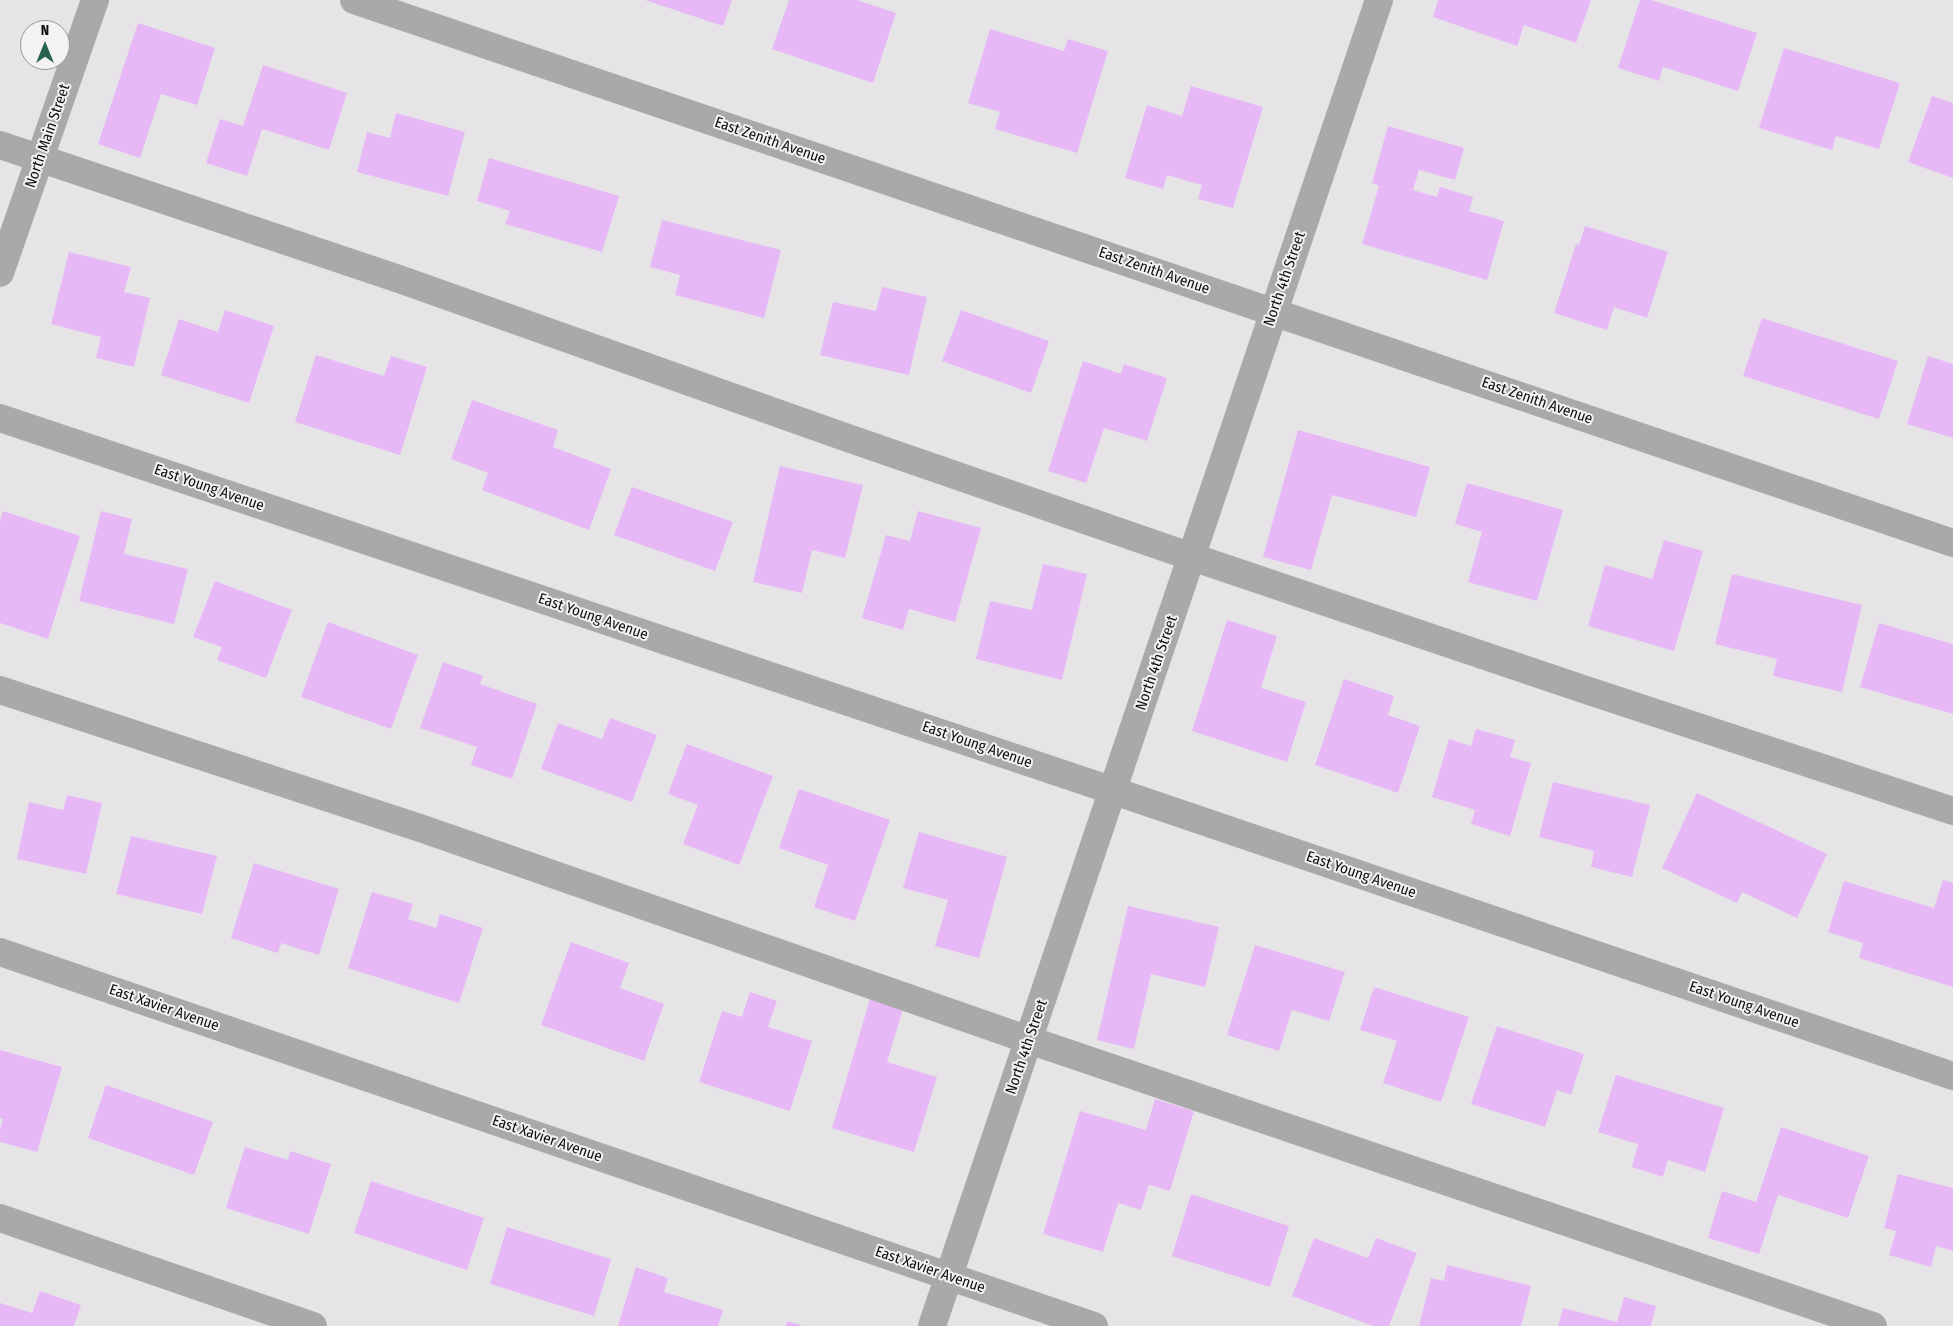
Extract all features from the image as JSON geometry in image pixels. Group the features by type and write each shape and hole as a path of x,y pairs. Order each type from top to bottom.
{"street":[{"name":"North Main Street","path":"0,273 95,0"},
{"name":"East Zenith Avenue","path":"354,0 1953,543"},
{"name":"North 4th Street","path":"932,1326 1114,791 1379,0"},
{"path":"0,146 399,279 842,436 1192,557 1953,812"},
{"name":"East Young Avenue","path":"0,418 1114,791 1953,1076"},
{"path":"0,690 423,829 1030,1040 1873,1326"},
{"name":"East Xavier Avenue","path":"0,952 1094,1326"},
{"path":"0,1218 313,1326"}],"building":[{"path":"645,0 732,0 723,26"},
{"path":"789,0 857,0 896,13 873,83 772,49"},
{"path":"1438,0 1591,0 1576,43 1524,25 1517,46 1433,17"},
{"path":"1640,0 1651,0 1757,33 1738,91 1663,67 1659,81 1618,68"},
{"path":"138,23 215,48 197,105 161,94 140,158 98,144"},
{"path":"990,29 1064,51 1068,39 1108,51 1077,153 995,129 1000,112 968,103"},
{"path":"1784,48 1900,83 1879,149 1836,136 1832,150 1759,128"},
{"path":"263,65 347,93 329,150 262,129 247,176 206,163 220,119 243,126"},
{"path":"1191,86 1263,107 1233,208 1198,199 1202,185 1167,175 1163,189 1125,178 1147,105 1182,116"},
{"path":"1932,96 1953,103 1953,178 1908,162"},
{"path":"396,113 465,132 448,196 357,172 367,132 390,138"},
{"path":"1388,126 1464,148 1455,180 1419,170 1413,190 1437,197 1440,187 1473,197 1469,211 1504,221 1487,280 1362,244 1379,186 1372,183"},
{"path":"489,158 619,196 602,252 505,224 510,211 477,201"},
{"path":"662,220 781,250 764,318 675,295 680,275 650,267"},
{"path":"1585,226 1668,252 1647,318 1614,307 1607,330 1554,313 1576,244 1579,245"},
{"path":"69,252 131,267 124,292 150,298 134,367 96,358 101,337 51,324"},
{"path":"882,287 927,297 909,375 820,355 833,302 876,311"},
{"path":"225,310 274,326 249,403 161,375 179,319 218,332"},
{"path":"961,310 1049,341 1031,393 942,361"},
{"path":"1762,318 1898,361 1879,419 1743,376"},
{"path":"316,355 384,376 391,356 427,367 400,455 295,422"},
{"path":"1928,356 1953,364 1953,438 1907,424"},
{"path":"1083,361 1121,374 1124,364 1167,378 1147,441 1104,428 1086,483 1048,471"},
{"path":"472,400 558,430 553,447 611,469 589,530 482,490 488,473 451,459"},
{"path":"1298,430 1430,467 1416,517 1332,495 1311,570 1263,557"},
{"path":"780,466 863,485 845,558 812,550 802,593 753,582"},
{"path":"1467,483 1563,510 1537,601 1468,582 1482,532 1455,524"},
{"path":"632,487 733,522 715,571 614,535"},
{"path":"3,511 80,536 48,639 0,623 0,521"},
{"path":"101,511 132,519 124,554 188,569 174,624 79,601"},
{"path":"918,511 981,528 955,622 909,609 903,630 862,618 886,535 910,541"},
{"path":"1664,540 1703,551 1674,651 1588,626 1605,565 1652,579"},
{"path":"1043,564 1087,574 1062,680 976,659 990,601 1032,610"},
{"path":"1732,574 1862,605 1842,692 1773,676 1777,659 1715,644"},
{"path":"215,581 292,610 266,678 217,660 222,647 193,637"},
{"path":"1227,620 1277,636 1261,688 1306,702 1287,762 1192,731"},
{"path":"328,622 418,655 391,729 301,697"},
{"path":"1879,623 1953,644 1953,714 1860,687"},
{"path":"443,662 483,676 480,684 537,704 512,779 471,765 477,747 420,728"},
{"path":"1344,679 1394,696 1388,715 1420,726 1398,793 1315,765"},
{"path":"610,718 657,735 632,802 541,769 558,723 602,739"},
{"path":"1476,729 1515,740 1510,757 1531,763 1510,836 1471,824 1475,810 1432,797 1449,739 1471,746"},
{"path":"687,744 773,776 739,865 683,844 698,805 668,794"},
{"path":"1553,782 1650,805 1632,877 1591,867 1594,851 1539,837"},
{"path":"799,789 890,820 855,921 814,907 828,865 779,848"},
{"path":"1697,793 1827,854 1797,918 1742,892 1737,903 1662,868"},
{"path":"67,795 102,803 86,874 17,859 29,802 63,810"},
{"path":"919,832 1007,857 979,958 935,946 948,900 903,888"},
{"path":"131,836 217,856 202,914 116,894"},
{"path":"254,863 339,889 319,955 281,943 278,953 231,938"},
{"path":"1943,880 1953,883 1953,987 1859,958 1863,943 1828,932 1844,881 1934,908"},
{"path":"372,892 413,904 408,919 436,928 440,914 483,928 459,1003 348,968"},
{"path":"1128,906 1219,927 1205,987 1151,974 1134,1049 1097,1040"},
{"path":"571,942 629,963 620,988 664,1004 644,1061 541,1025"},
{"path":"1255,945 1345,972 1329,1021 1292,1010 1279,1051 1227,1035"},
{"path":"1374,987 1469,1017 1441,1102 1383,1083 1397,1041 1360,1030"},
{"path":"750,992 777,1001 768,1027 812,1041 790,1111 699,1082 722,1011 742,1017"},
{"path":"870,999 903,1009 887,1062 937,1077 914,1152 832,1128"},
{"path":"1497,1026 1584,1054 1571,1095 1557,1090 1545,1127 1471,1104"},
{"path":"0,1050 62,1067 37,1152 0,1142 0,1129 3,1119 0,1118"},
{"path":"1616,1075 1724,1108 1705,1172 1668,1160 1663,1177 1632,1167 1638,1144 1598,1132"},
{"path":"106,1085 213,1122 194,1175 88,1138"},
{"path":"1155,1099 1194,1111 1170,1191 1149,1185 1141,1210 1118,1203 1103,1252 1043,1234 1080,1111 1146,1130"},
{"path":"1781,1127 1869,1156 1848,1218 1778,1195 1759,1254 1708,1238 1722,1191 1756,1202"},
{"path":"245,1147 288,1160 290,1151 331,1164 309,1234 226,1208"},
{"path":"1898,1174 1953,1188 1953,1251 1936,1246 1931,1267 1889,1255 1896,1231 1884,1228"},
{"path":"371,1181 484,1218 467,1270 354,1233"},
{"path":"1191,1194 1289,1226 1270,1287 1172,1256"},
{"path":"507,1227 611,1259 594,1316 490,1284"},
{"path":"1314,1238 1368,1258 1376,1238 1417,1253 1389,1326 1373,1326 1292,1296"},
{"path":"1447,1265 1531,1286 1521,1326 1419,1326 1431,1278 1444,1281"},
{"path":"636,1267 668,1278 664,1292 723,1310 718,1326 618,1326"},
{"path":"40,1291 81,1305 74,1326 0,1326 0,1303 32,1313"},
{"path":"1624,1297 1656,1306 1651,1326 1558,1326 1563,1308 1617,1322"},
{"path":"787,1321 801,1325 801,1326 786,1326"}]}
